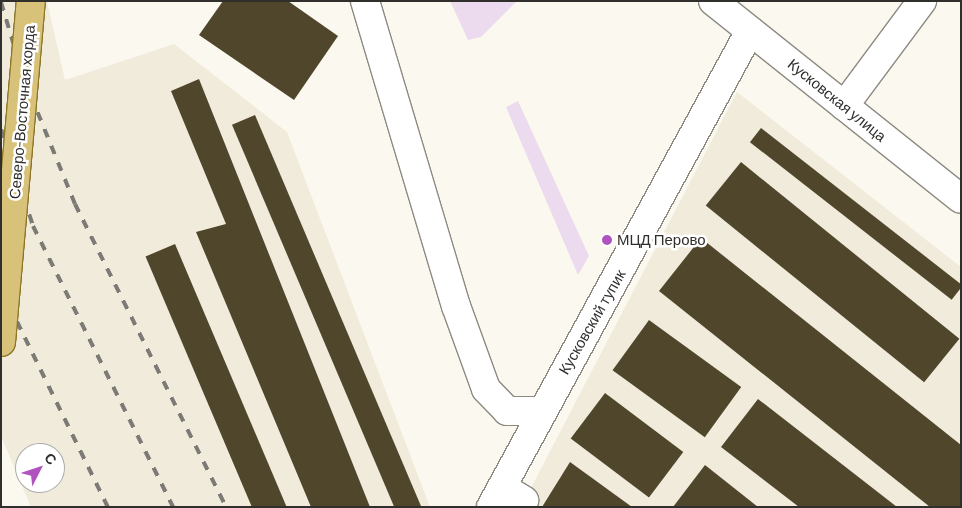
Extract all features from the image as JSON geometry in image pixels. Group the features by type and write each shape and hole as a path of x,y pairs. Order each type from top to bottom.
{"main road":[{"name":"Северо-Восточная хорда","path":"1,342 31,1"}],"street":[{"path":"365,1 456,306 486,389 507,411 541,411"},
{"name":"Кусковская улица","path":"712,1 961,199"},
{"path":"844,106 922,1"},
{"name":"Кусковский тупик","path":"506,498 541,411 750,31"}],"shaded area":[{"path":"1,1 47,1 65,80 174,44 287,132 430,507 31,507 25,493 65,493 65,443 15,443 15,469 1,436"},
{"path":"450,1 517,1 481,37 468,40"},
{"path":"737,92 961,267 961,507 521,507"},
{"path":"518,101 589,256 578,275 506,107"}],"building":[{"path":"223,1 288,1 338,36 294,100 199,35"},
{"path":"199,79 370,507 311,507 196,232 226,224 171,91"},
{"path":"255,115 421,507 394,507 232,125"},
{"path":"761,128 961,284 961,288 952,300 750,142"},
{"path":"741,162 959,339 924,382 706,206"},
{"path":"701,238 961,445 961,507 930,507 659,291"},
{"path":"175,244 286,506 252,507 146,257"},
{"path":"649,320 741,387 705,437 613,370"},
{"path":"605,393 683,452 649,498 571,439"},
{"path":"758,399 897,507 799,507 721,447"},
{"path":"570,462 632,507 542,507"},
{"path":"705,465 758,507 673,507"}],"railway":[{"path":"1,2 24,79 75,204 226,507"},
{"path":"1,129 33,226 173,507"},
{"path":"1,289 108,507"}],"place":[{"name":"МЦД Перово","path":"607,240"}]}
